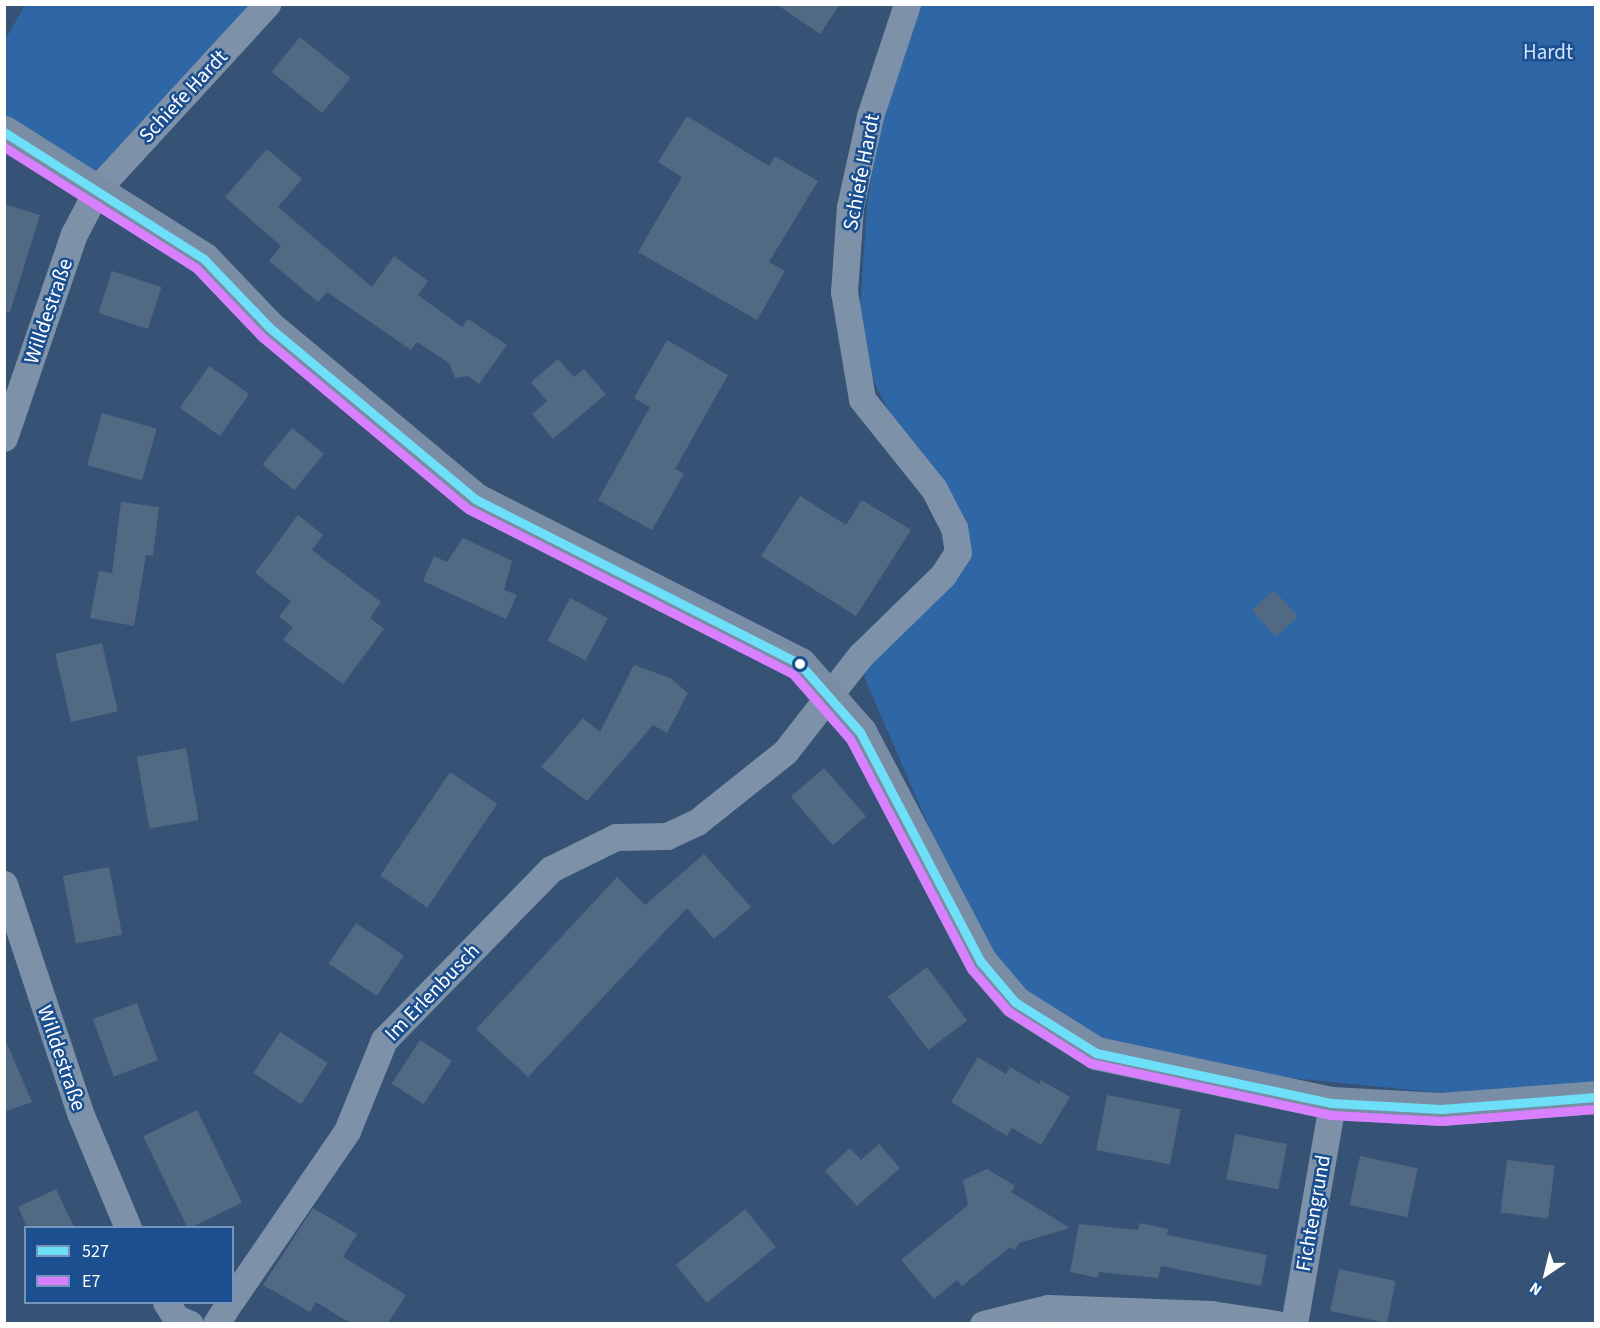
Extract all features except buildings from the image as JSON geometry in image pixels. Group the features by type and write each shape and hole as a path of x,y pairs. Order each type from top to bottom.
{"street":[{"name":"Schiefe Hardt","path":"98,188 267,4"},
{"name":"Schiefe Hardt","path":"832,696 860,656 943,575 958,552 954,528 934,489 862,399 844,292 850,207 867,128 907,4"},
{"path":"4,132 98,188 204,259 270,328 475,499 771,646 800,664 832,696 860,732 981,962 1016,1002 1096,1053 1332,1103 1441,1109 1596,1097"},
{"name":"Willdestraße","path":"4,438 74,234 98,188"},
{"name":"Im Erlenbusch","path":"234,1297 347,1131 384,1040 551,869 616,837 667,836 697,822 785,753 832,696"},
{"name":"Willdestraße","path":"4,884 80,1113 128,1226"},
{"name":"Fichtengrund","path":"1294,1323 1332,1103"},
{"path":"167,1304 176,1318 190,1323"},
{"name":"Im Erlenbusch","path":"216,1323 229,1304"},
{"path":"983,1323 1048,1308 1211,1314 1277,1323"}],"green space":[{"path":"25,5 257,5 98,188 5,132 5,40"},
{"name":"Hardt","path":"920,5 1595,5 1595,1082 1472,1096 1272,1076 1099,1040 999,971 956,889 865,679 864,665 963,564 867,367 860,310 867,205 882,114"}],"transit line":[{"name":"527","path":"4,132 204,259 270,328 475,499 800,664 860,732 981,962 1015,1002 1096,1053 1332,1103 1441,1109 1596,1097"},
{"name":"E7","path":"4,147 196,268 262,337 468,509 793,674 850,739 972,970 1008,1011 1090,1063 1331,1115 1442,1121 1596,1109"}]}
